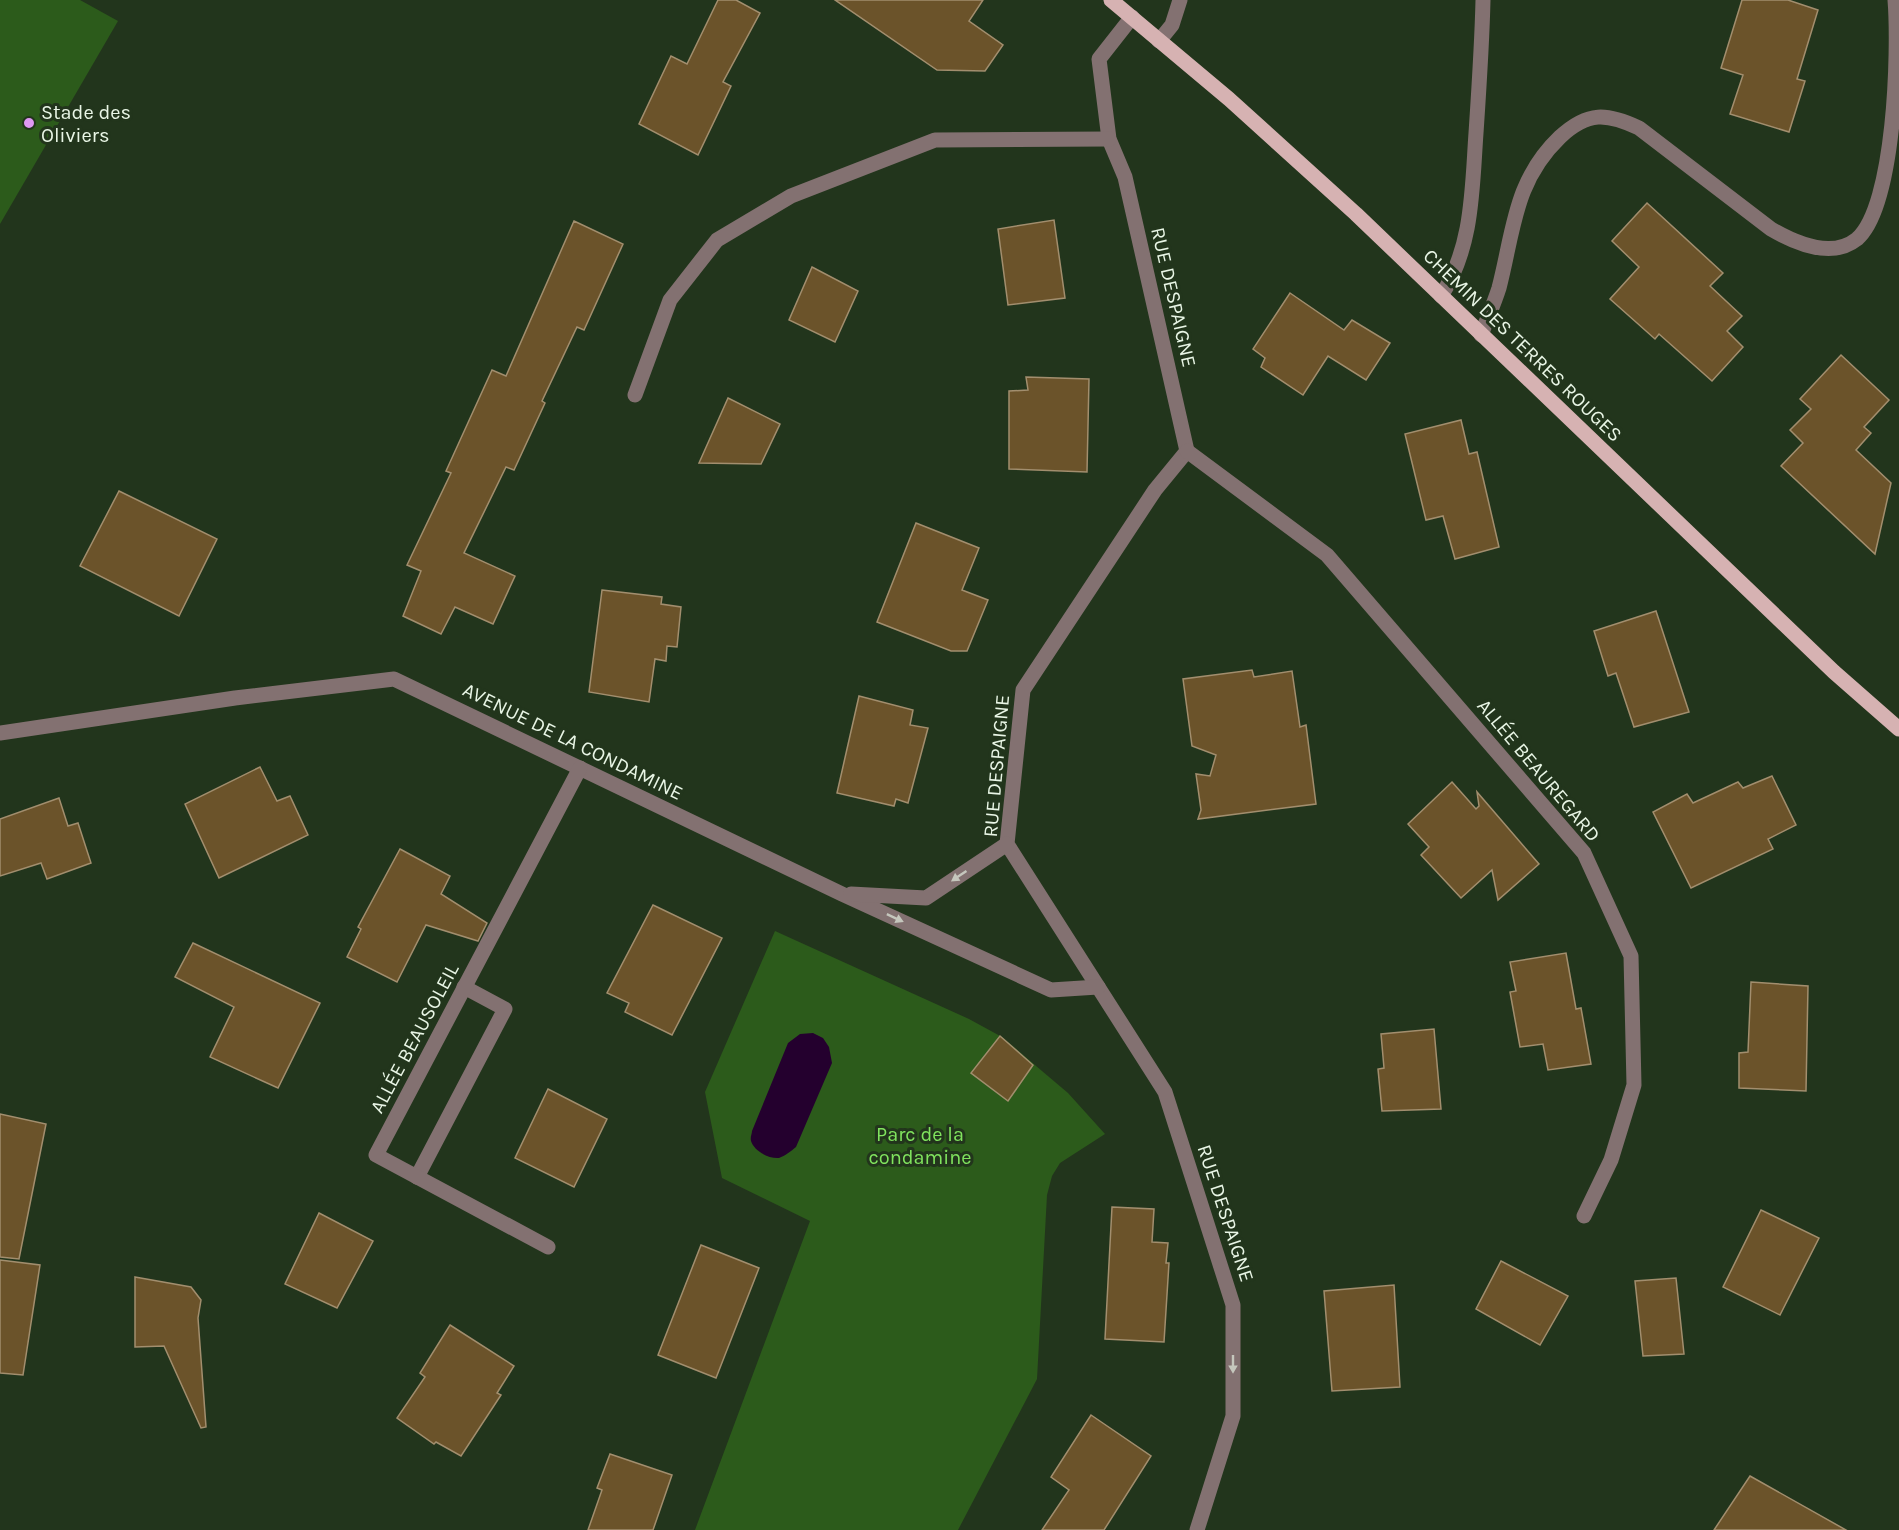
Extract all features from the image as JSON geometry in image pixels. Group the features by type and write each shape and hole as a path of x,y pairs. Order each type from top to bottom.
{"main road":[{"name":"CHEMIN DES TERRES ROUGES","path":"1111,0 1304,165 1834,672 1899,729"}],"street":[{"path":"1160,41 1172,25 1180,0"},
{"path":"1441,296 1456,268 1466,238 1471,209 1483,0"},
{"path":"1481,335 1493,306 1517,209 1528,179 1551,146 1573,126 1586,120 1599,117 1618,118 1639,128 1771,229 1787,238 1814,247 1830,248 1856,240 1867,227 1876,209 1884,182 1892,128 1896,49 1895,0"},
{"name":"RUE DESPAIGNE","path":"1132,17 1100,59 1109,139 1125,177 1187,451 1155,490 1023,690 1007,844 1166,1092 1233,1305 1233,1416 1197,1530"},
{"path":"636,395 670,300 717,240 791,196 935,140 1109,139"},
{"name":"ALLÉE BEAUREGARD","path":"1187,451 1327,555 1584,853 1631,956 1634,1085 1611,1160 1584,1216"},
{"name":"AVENUE DE LA CONDAMINE","path":"0,733 235,698 394,679 842,894 1051,990 1098,987"},
{"name":"ALLÉE BEAUSOLEIL","path":"548,1247 376,1155 580,768"},
{"path":"842,894 926,898 1007,844"},
{"path":"417,1177 505,1009 464,987"}],"green space":[{"name":"Stade des Oliviers","path":"0,0 80,0 118,21 0,224"},
{"name":"Parc de la condamine","path":"775,931 969,1019 1002,1037 1068,1093 1105,1134 1060,1163 1052,1176 1047,1195 1037,1379 958,1530 695,1530 810,1221 722,1178 705,1092"}],"shaded area":[{"path":"813,1033 823,1038 829,1047 832,1063 796,1147 779,1158 767,1156 753,1145 752,1131 788,1043 800,1034"}],"building":[{"path":"718,0 736,0 760,13 723,82 731,86 698,155 639,124 671,56 687,64"},
{"path":"835,0 983,0 969,21 1003,45 985,71 937,70"},
{"path":"1742,0 1788,0 1818,10 1797,79 1805,81 1789,132 1730,114 1743,75 1721,68"},
{"path":"1647,203 1723,273 1710,286 1742,316 1727,331 1743,347 1712,381 1659,334 1655,339 1610,299 1639,267 1612,241"},
{"path":"1054,220 1065,298 1008,305 998,229"},
{"path":"574,221 623,244 584,330 577,327 542,401 545,403 514,470 506,467 464,553 515,576 493,624 455,607 441,634 403,616 421,571 407,565 451,473 446,471 492,370 506,376"},
{"path":"812,267 858,291 835,342 789,320"},
{"path":"1290,293 1344,330 1352,320 1390,343 1366,380 1328,356 1303,395 1261,367 1265,358 1253,349"},
{"path":"1841,355 1889,400 1864,427 1871,433 1856,450 1891,483 1875,554 1781,466 1803,443 1790,430 1811,409 1800,399"},
{"path":"1026,377 1089,379 1087,472 1009,469 1009,391 1028,390"},
{"path":"728,398 780,424 761,464 699,463"},
{"path":"1461,420 1469,454 1477,452 1499,547 1455,559 1443,516 1426,520 1405,434"},
{"path":"119,491 217,539 179,616 80,566"},
{"path":"916,523 979,548 962,590 988,600 967,651 951,651 877,622"},
{"path":"602,590 662,597 661,604 681,607 677,647 667,646 666,661 655,659 649,702 589,692"},
{"path":"1656,611 1689,712 1634,727 1616,673 1608,676 1594,631"},
{"path":"1252,670 1254,677 1292,671 1300,727 1306,725 1316,804 1198,819 1201,810 1196,774 1210,776 1216,755 1192,746 1183,679"},
{"path":"859,696 913,710 910,725 928,728 908,803 896,799 894,806 837,793"},
{"path":"260,767 277,801 290,796 308,835 219,878 185,804"},
{"path":"1772,776 1796,825 1768,839 1773,849 1691,888 1653,812 1687,794 1693,803 1738,782 1743,788"},
{"path":"1452,782 1476,809 1479,806 1477,792 1539,864 1498,900 1492,870 1461,898 1421,855 1429,847 1408,824"},
{"path":"59,798 68,826 78,823 91,863 47,879 41,863 0,876 0,819"},
{"path":"400,849 450,876 441,894 487,923 478,941 426,925 397,982 347,957 361,929 358,927"},
{"path":"653,905 722,938 672,1035 625,1012 629,1003 607,993"},
{"path":"193,943 320,1003 278,1088 210,1057 234,1007 175,977"},
{"path":"1566,953 1576,1009 1581,1008 1591,1064 1548,1070 1543,1044 1520,1047 1510,992 1516,991 1510,962"},
{"path":"1751,982 1808,986 1806,1091 1739,1088 1739,1053 1748,1052"},
{"path":"1434,1029 1441,1109 1382,1111 1378,1069 1384,1068 1381,1034"},
{"path":"1000,1036 1033,1065 1008,1101 971,1073"},
{"path":"548,1089 607,1119 574,1187 515,1158"},
{"path":"0,1114 46,1124 19,1259 0,1257"},
{"path":"1112,1207 1154,1209 1152,1242 1168,1243 1166,1263 1169,1263 1164,1342 1105,1339"},
{"path":"1761,1210 1819,1238 1780,1315 1723,1287"},
{"path":"319,1213 373,1241 337,1308 285,1284"},
{"path":"701,1245 759,1268 716,1378 658,1355"},
{"path":"0,1260 40,1265 23,1375 0,1373"},
{"path":"1501,1261 1568,1296 1540,1345 1476,1309"},
{"path":"135,1277 191,1287 201,1300 198,1318 206,1427 201,1428 164,1346 135,1347"},
{"path":"1676,1278 1684,1354 1643,1356 1635,1281"},
{"path":"1394,1285 1400,1387 1332,1391 1324,1291"},
{"path":"450,1325 514,1366 497,1393 501,1395 461,1456 436,1442 434,1444 397,1418 425,1377 420,1373"},
{"path":"1091,1415 1151,1456 1104,1530 1042,1530 1069,1490 1051,1477"},
{"path":"610,1454 672,1475 653,1530 588,1530 602,1490 597,1488"},
{"path":"1750,1476 1846,1530 1714,1530"}],"place":[{"name":"Stade des Oliviers","path":"29,123"}]}
